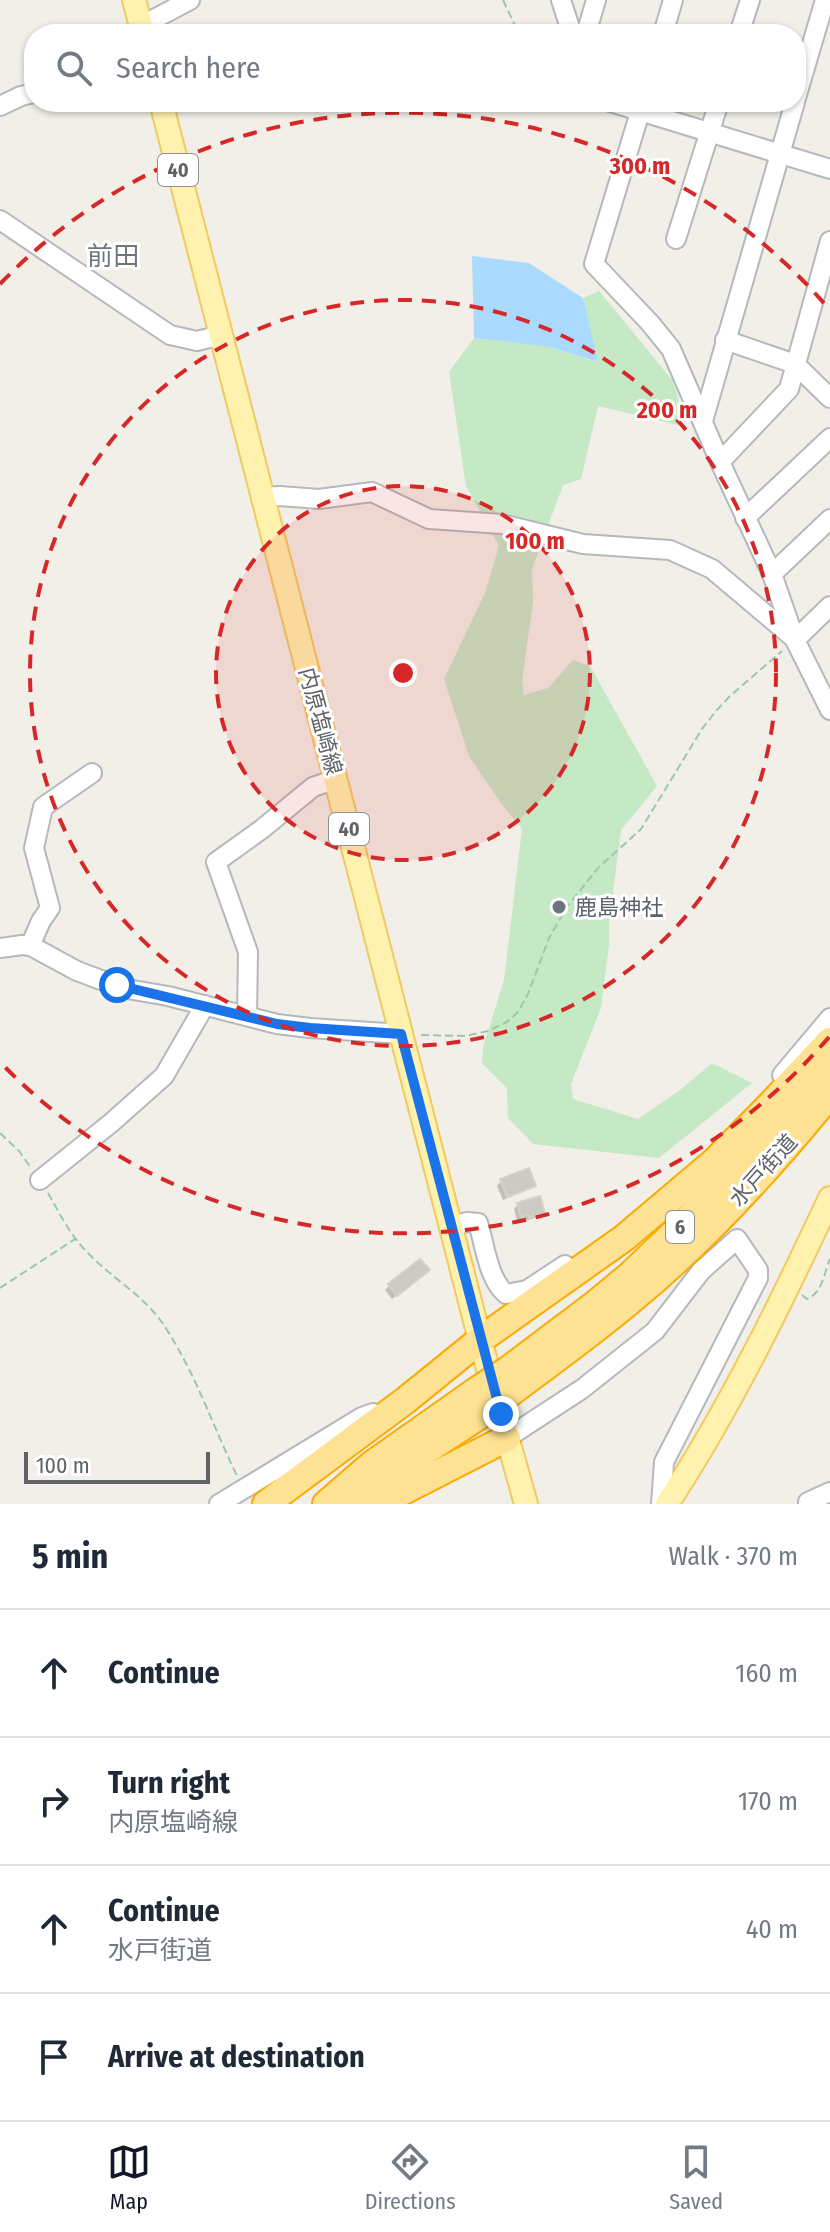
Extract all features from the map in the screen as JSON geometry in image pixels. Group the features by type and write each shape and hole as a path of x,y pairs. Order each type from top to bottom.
{"highway":[{"path":"266,1504 406,1400 480,1340 624,1238 703,1171 830,1041"},
{"name":"6","path":"512,1380 662,1245 764,1141 830,1064"},
{"name":"水戸街道","path":"694,1244 830,1094"},
{"name":"6","path":"345,1504 479,1403 632,1299 694,1244"},
{"name":"6","path":"326,1504 371,1465 479,1403"},
{"path":"378,1504 404,1496 507,1438"}],"main road":[{"path":"134,0 137,24"},
{"name":"内原塩崎線","path":"164,112 480,1340"},
{"path":"694,1244 782,1165 830,1115"},
{"path":"664,1504 686,1474 731,1395 830,1198"},
{"name":"40","path":"480,1340 526,1504"}],"street":[{"path":"150,24 190,0"},
{"path":"561,0 569,24"},
{"path":"589,24 596,0"},
{"path":"666,24 673,0"},
{"path":"742,24 750,0"},
{"path":"806,63 825,0"},
{"path":"0,106 24,95"},
{"path":"640,112 594,264 671,349 772,574 795,640 830,710"},
{"path":"655,112 830,169"},
{"path":"676,239 716,112"},
{"path":"703,421 792,112"},
{"path":"0,220 170,335 197,341 221,335"},
{"path":"720,462 789,389 830,241"},
{"path":"725,340 795,364 830,398"},
{"path":"745,518 830,438"},
{"path":"261,497 319,499 372,492 429,519 502,524 583,544 670,550 712,569 795,640"},
{"path":"772,574 830,519"},
{"path":"795,640 830,606"},
{"path":"30,946 50,908 34,848 43,807 92,773"},
{"path":"247,1016 248,952 216,862 313,787 336,779"},
{"path":"0,948 30,946 101,980 277,1024 401,1034"},
{"path":"40,1180 164,1076 205,1005"},
{"path":"451,1226 478,1223 498,1287 506,1294 527,1290 607,1235 694,1163 780,1077 830,1018"},
{"path":"507,1438 582,1389 655,1331 701,1271 737,1239 758,1270 758,1278 664,1462 664,1504"},
{"path":"219,1504 362,1417 406,1400"},
{"path":"808,1504 830,1492"}],"path":[{"path":"503,0 514,24"},
{"path":"401,1034 465,1036 499,1027 518,1012 549,938 567,907 603,862 641,829 716,711 795,640"},
{"path":"0,1133 19,1151 40,1180 75,1239 144,1301 160,1321 187,1363 244,1490"},
{"path":"0,1288 75,1239"},
{"path":"797,1291 807,1299 814,1297 821,1287 830,1259"}],"green space":[{"path":"599,291 673,381 682,411 678,425 598,406 581,479 563,485 532,569 533,602 522,681 524,695 548,688 573,660 590,666 657,786 621,830 601,1008 571,1084 573,1099 638,1119 712,1063 752,1083 659,1158 533,1144 508,1118 507,1088 482,1063 483,1047 504,980 522,829 469,756 444,679 485,593 499,546 466,486 449,372 474,338 550,347 597,362 583,298"}],"water":[{"path":"472,256 529,263 583,298 598,362 550,347 474,338"}],"building":[{"path":"529,1168 536,1186 507,1197 500,1179"},
{"path":"540,1196 545,1213 521,1217 517,1203"},
{"path":"420,1259 430,1270 397,1296 388,1284"}],"place":[{"name":"鹿島神社","path":"559,907"}],"district":[{"name":"前田","path":"113,256"}],"route":[{"path":"117,985 277,1024 401,1034 501,1414"}]}
